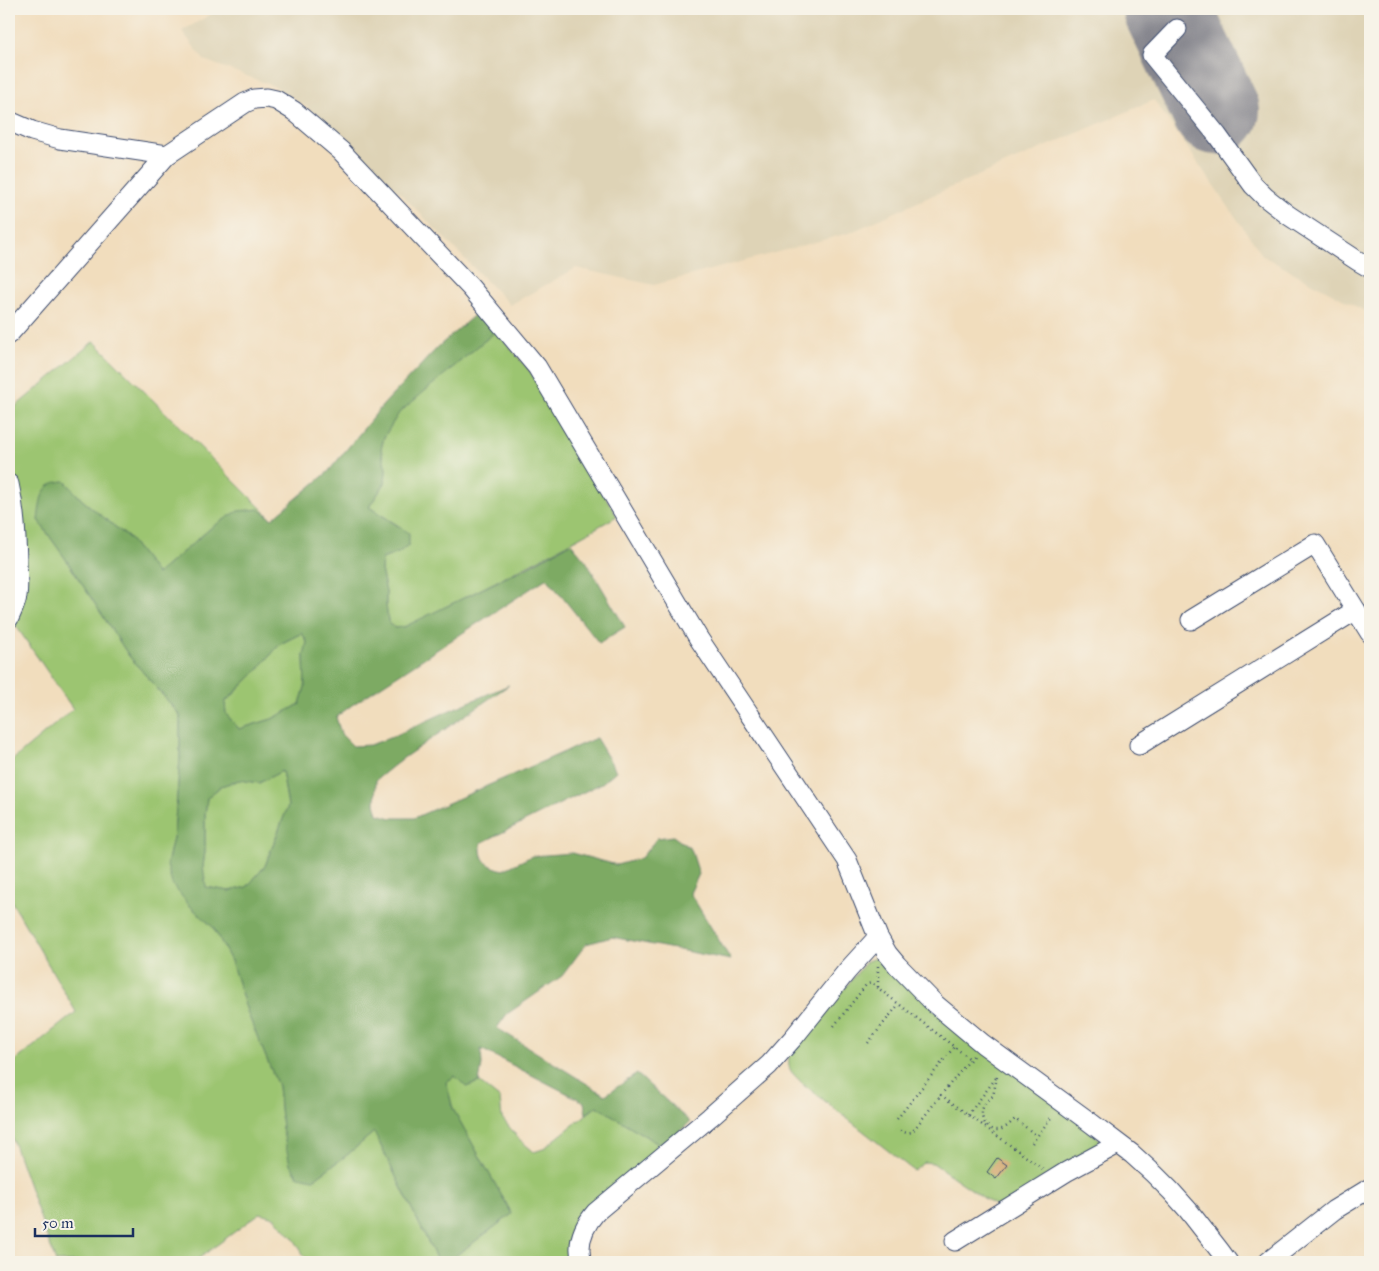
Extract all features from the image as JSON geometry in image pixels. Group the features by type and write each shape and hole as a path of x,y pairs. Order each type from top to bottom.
{"street":[{"path":"1177,29 1152,55 1253,185 1265,198 1288,215 1370,268"},
{"path":"9,334 167,155 245,103 254,99 266,98 276,100 294,111 341,151 471,288 537,367 699,639 847,860 878,937 887,953 935,1004 983,1044 1132,1154 1171,1191 1228,1262"},
{"path":"9,121 60,140 167,155"},
{"path":"9,484 13,501 18,586 17,598 9,618"},
{"path":"1191,620 1315,544 1370,632"},
{"path":"1140,745 1214,689 1356,610"},
{"path":"582,1262 579,1247 583,1230 596,1212 710,1117 769,1064 878,937"},
{"path":"954,1241 1056,1178 1118,1144"},
{"path":"1268,1262 1334,1210 1370,1188"}],"path":[{"path":"878,962 878,988"},
{"path":"834,1026 866,985 870,983 970,1059"},
{"path":"868,1043 899,1004"},
{"path":"900,1131 912,1132 983,1044"},
{"path":"897,1119 954,1047"},
{"path":"968,1115 997,1077 993,1096 988,1099 981,1110 982,1118 987,1126 1056,1178"},
{"path":"941,1095 968,1115 996,1130 1009,1125 1015,1119 1038,1136"},
{"path":"1032,1144 1062,1102"}],"shaded area":[{"path":"220,9 1370,9 1370,314 1263,256 1154,100 849,233 654,285 576,268 510,305 349,141 307,107 276,87 204,60 182,31"}],"green space":[{"path":"479,311 496,331 399,413 384,437 381,449 386,469 385,483 369,507 409,533 409,545 398,553 382,559 381,570 386,592 388,621 394,628 404,627 527,567 571,543 586,561 625,627 599,643 547,578 336,717 341,734 353,746 370,745 509,685 402,759 376,780 375,803 378,814 391,818 414,818 596,738 616,771 602,783 481,843 483,858 488,864 503,870 532,856 572,853 617,865 641,858 657,838 673,836 691,849 699,874 690,893 731,960 612,937 586,944 562,976 507,1014 497,1028 605,1095 637,1074 690,1122 663,1147 597,1106 586,1114 584,1102 481,1049 482,1065 479,1082 466,1087 455,1076 446,1082 453,1109 512,1214 447,1262 438,1262 374,1132 314,1179 298,1176 290,1164 282,1128 278,1086 248,1014 231,961 213,927 189,905 172,884 167,865 174,833 180,758 180,715 129,656 38,520 43,493 51,485 65,481 82,500 129,538 157,574 212,527 238,511 259,509 272,519 328,472 383,405 439,346","holes":["302,633 307,642 304,656 305,687 300,704 272,719 239,729 226,714 225,702 256,672 280,644","282,771 288,806 265,866 247,887 229,891 206,887 203,866 207,798 221,786 239,780 259,783"]},
{"path":"496,331 530,371 617,516 469,595 404,627 394,628 388,621 386,592 381,570 382,559 398,553 399,526 369,507 385,483 386,469 381,449 384,437 398,413"},
{"path":"94,341 272,519 212,527 157,574 129,538 82,500 65,481 38,520 129,656 180,715 180,758 174,833 167,865 189,905 213,927 231,961 248,1014 278,1086 282,1128 314,1179 374,1132 438,1262 308,1262 294,1239 274,1217 260,1213 194,1262 56,1262 9,1130 9,1066 76,1012 9,897 9,763 73,709 14,623 22,518 9,468 9,412"},
{"path":"302,633 307,642 304,656 305,687 300,704 272,719 239,729 226,714 225,703 256,672 280,644"},
{"path":"282,771 288,806 265,866 247,887 229,891 205,887 203,866 207,798 221,786 239,780 259,783"},
{"path":"875,958 883,960 1103,1142 1000,1209 933,1163 924,1162 914,1171 802,1083 790,1068 789,1056 867,961"},
{"path":"455,1076 466,1087 479,1082 500,1099 502,1118 519,1139 534,1152 543,1149 597,1106 663,1147 575,1222 567,1245 573,1262 447,1262 512,1214 453,1109 446,1082"}],"building":[{"path":"997,1158 1007,1165 996,1179 987,1172"}],"runway":[{"path":"1167,9 1216,111"}]}
